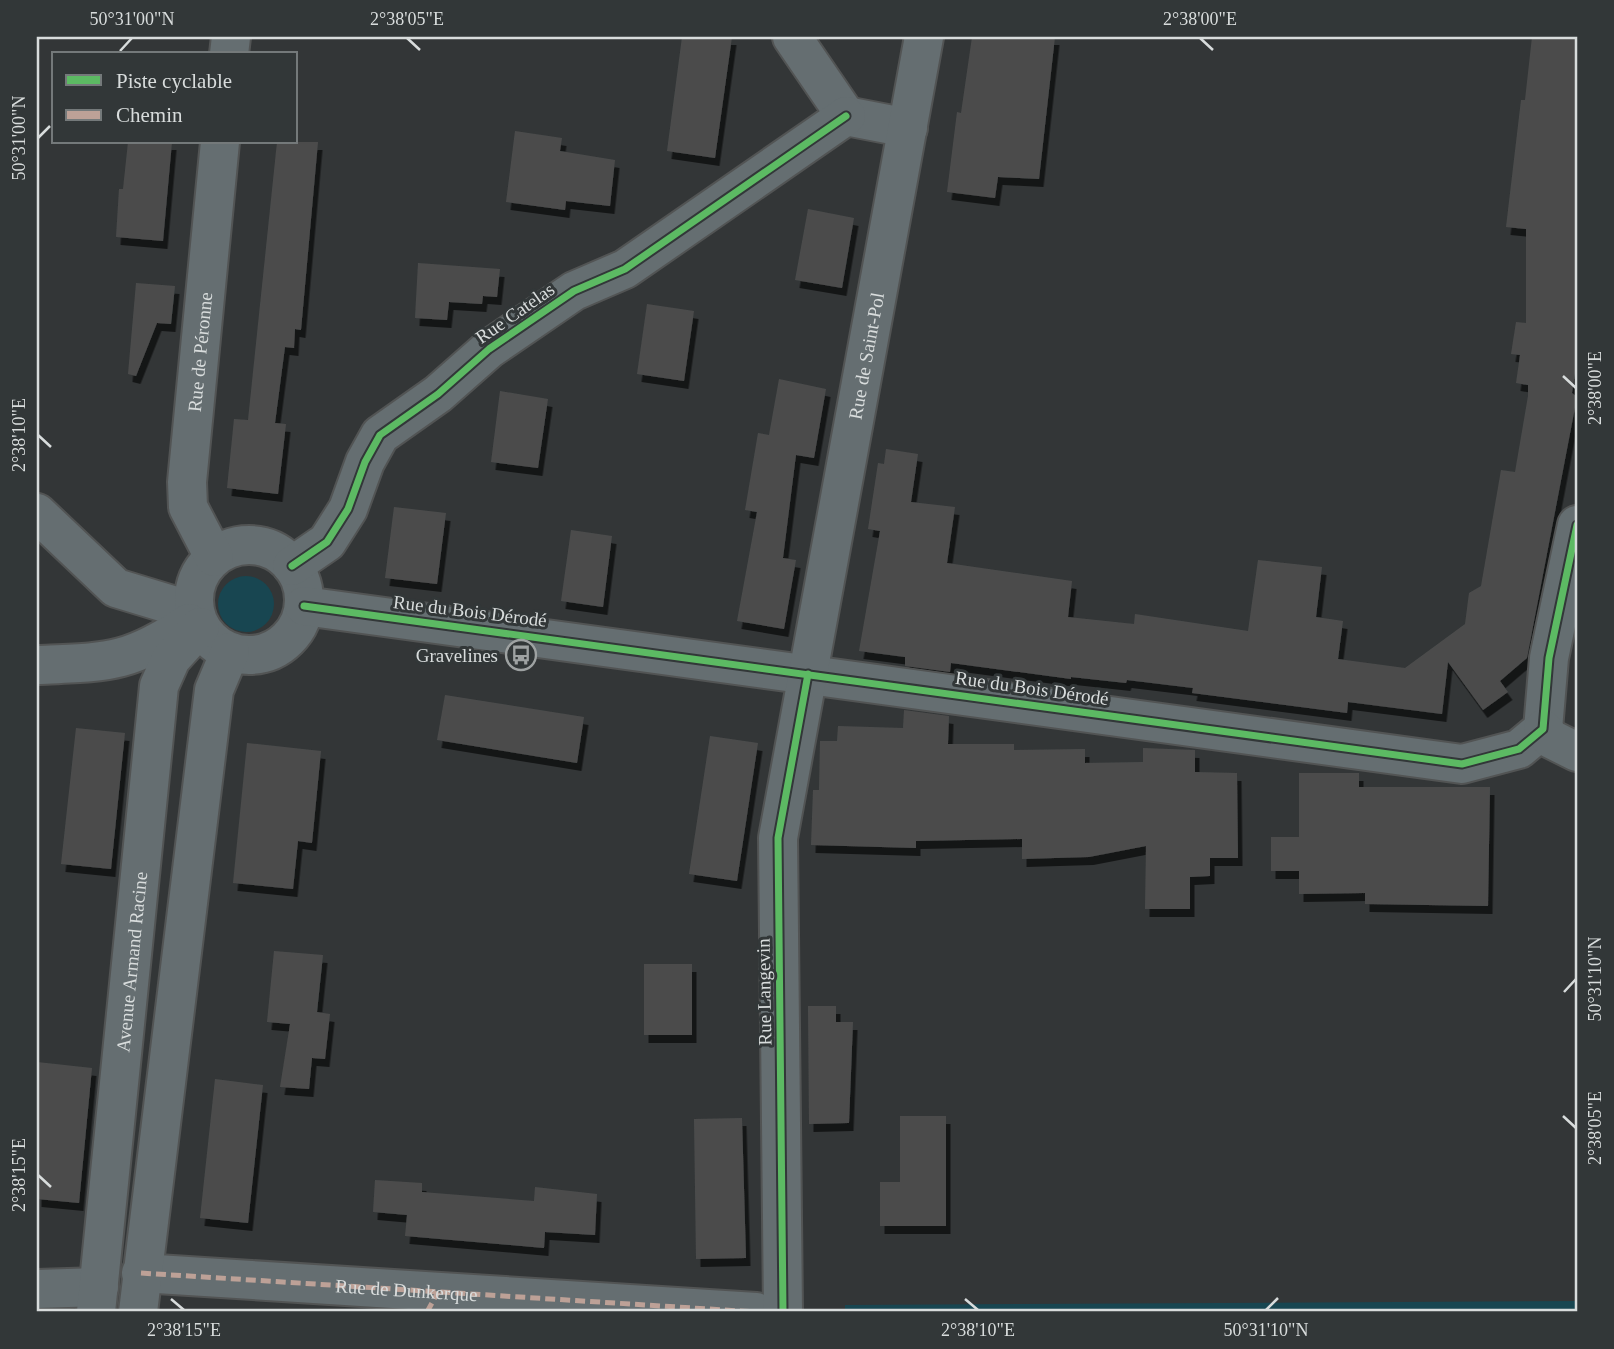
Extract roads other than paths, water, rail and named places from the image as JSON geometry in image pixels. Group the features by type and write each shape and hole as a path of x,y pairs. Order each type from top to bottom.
{"street":[{"path":"792,37 846,116 908,128"},
{"name":"Rue de Saint-Pol","path":"808,674 924,37"},
{"name":"Rue Catelas","path":"292,566 327,542 348,509 365,462 380,435 438,394 511,334 574,291 625,269 846,116"},
{"name":"Rue de Péronne","path":"214,557 188,507 187,482 220,144"},
{"path":"37,513 116,588 197,619"},
{"path":"1577,525 1549,657 1543,729 1550,739 1577,752"},
{"path":"240,545 255,545 282,556 292,566 302,585 304,606 298,625 286,641 269,651 249,655 230,652 213,643 197,619 194,592 201,573 214,557 240,545"},
{"name":"Rue du Bois Dérodé","path":"304,606 1462,764 1519,749 1543,729"},
{"path":"37,665 109,662 149,650 197,619"},
{"name":"Avenue Armand Racine","path":"98,1300 159,687 171,659 197,619"},
{"path":"138,1312 214,690 230,652"},
{"name":"Rue Langevin","path":"783,1312 778,838 808,674"},
{"name":"Rue de Dunkerque","path":"141,1273 756,1312"},
{"path":"37,1289 98,1300"}],"place":[{"name":"Gravelines","path":"521,655"}]}
